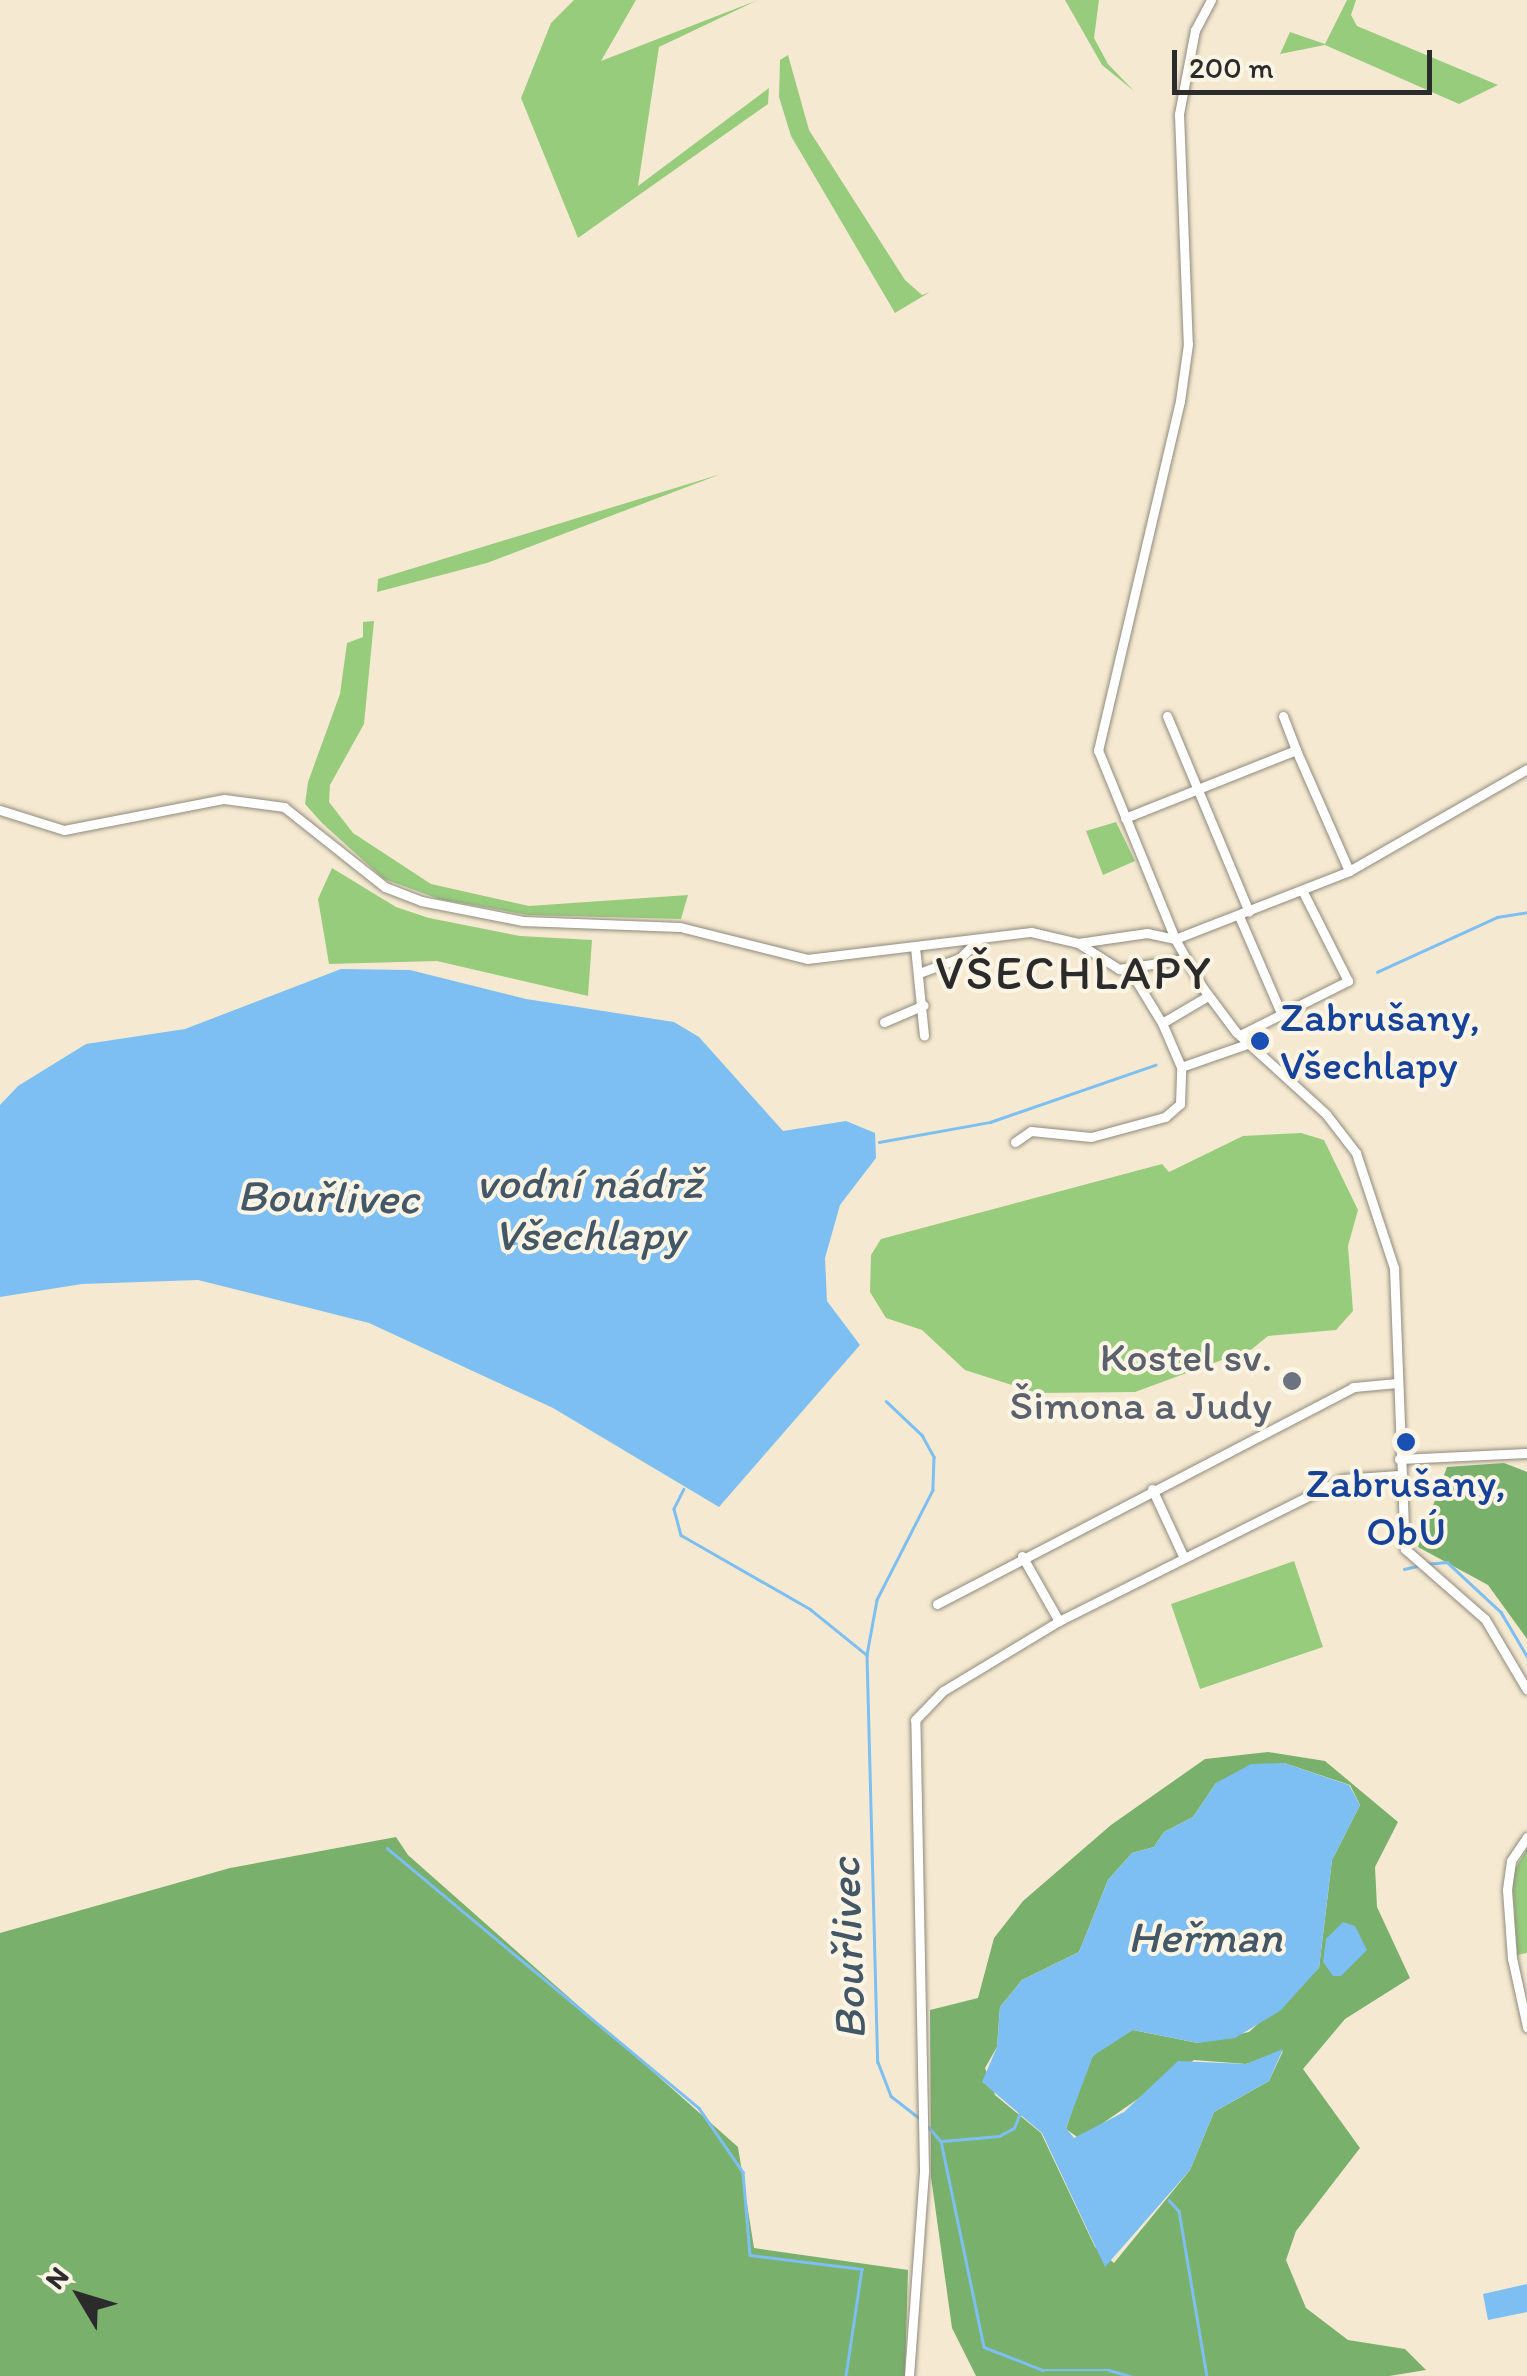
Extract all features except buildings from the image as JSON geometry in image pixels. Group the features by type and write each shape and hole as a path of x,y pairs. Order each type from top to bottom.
{"street":[{"path":"1211,0 1196,30 1179,114 1188,344 1180,402 1098,750 1175,939 1208,996 1240,1035 1326,1114 1356,1153 1394,1268 1398,1459 1405,1549 1485,1619 1527,1690"},
{"path":"1168,716 1281,1013"},
{"path":"1282,716 1349,871"},
{"path":"1126,818 1296,750"},
{"path":"1078,943 1147,932 1175,939 1244,914 1349,871 1527,768"},
{"path":"0,810 64,830 224,799 284,806 385,888 420,901 523,921 680,927 807,959 1032,932 1078,943 1129,969 1162,1023 1182,1067 1180,1104 1165,1117 1091,1137 1031,1131 1015,1142"},
{"path":"1240,1035 1348,981 1302,890"},
{"path":"919,973 960,958 979,939"},
{"path":"915,947 924,1005 924,1036"},
{"path":"1129,969 1185,959"},
{"path":"1162,1023 1208,996"},
{"path":"884,1022 924,1005"},
{"path":"1182,1067 1250,1043"},
{"path":"937,1604 1022,1556 1353,1387 1398,1384"},
{"path":"1398,1459 1527,1454"},
{"path":"909,2376 923,2134 914,1720 943,1691 1059,1621 1342,1479 1399,1475"},
{"path":"1152,1489 1184,1558"},
{"path":"1022,1556 1059,1621"},
{"path":"1527,1837 1512,1861 1507,1890 1512,1958 1527,2027"}],"green space":[{"path":"574,0 636,0 601,61 758,0 659,47 638,186 769,88 768,104 578,238 521,98 551,23"},
{"path":"1065,0 1099,0 1094,38 1108,64 1134,91 1102,65"},
{"path":"1347,0 1356,0 1351,15 1357,26 1498,85 1459,104 1325,45 1280,54 1290,32 1325,44"},
{"path":"788,55 809,130 905,280 922,295 930,292 895,313 791,136 779,97 780,60"},
{"path":"721,474 487,563 377,592 378,579"},
{"path":"374,621 364,724 330,785 329,802 353,833 431,884 529,906 688,895 681,919 528,915 439,899 384,879 322,823 305,804 308,782 340,694 347,643 363,637 363,622"},
{"path":"1116,822 1135,861 1103,875 1086,831"},
{"path":"332,868 396,907 429,918 520,936 592,940 588,996 437,961 329,964 318,899"},
{"path":"1301,1133 1324,1140 1358,1210 1348,1246 1353,1311 1336,1330 1268,1336 1252,1349 1135,1392 1037,1393 965,1370 922,1330 886,1318 870,1292 871,1255 881,1239 1162,1164 1169,1172 1243,1136"},
{"path":"1504,1463 1527,1472 1527,1639 1488,1585 1418,1547 1447,1467"},
{"path":"1294,1561 1323,1647 1200,1689 1171,1604"},
{"path":"1268,1752 1325,1761 1398,1822 1375,1867 1377,1907 1410,1978 1345,2019 1303,2069 1360,2148 1296,2231 1286,2260 1306,2308 1348,2340 1405,2349 1426,2370 1389,2376 976,2376 952,2328 931,2177 930,2010 978,1998 994,1938 1023,1901 1111,1825 1205,1759","holes":["1284,1763 1350,1785 1360,1805 1332,1860 1319,1968 1249,2032 1198,2043 1133,2030 1101,2046 1087,2064 1066,2129 1080,2139 1194,2060 1246,2064 1283,2051 1269,2081 1214,2112 1190,2170 1114,2263 1095,2247 1041,2133 995,2095 985,2068 997,2047 1000,2007 1022,1980 1079,1952 1108,1880 1132,1853 1154,1847 1164,1832 1193,1817 1216,1783"]},
{"path":"396,1837 408,1855 738,2147 754,2248 908,2270 905,2376 0,2376 0,1933 230,1868"},
{"path":"1527,1849 1527,1953 1517,1955 1512,1874"}],"water":[{"name":"vodní nádrž Všechlapy","path":"341,969 410,970 526,999 674,1022 699,1037 783,1131 846,1121 875,1133 876,1158 840,1205 825,1258 827,1301 860,1345 719,1507 553,1408 369,1323 198,1280 82,1284 0,1297 0,1105 18,1086 86,1044 185,1029"},
{"name":"Heřman","path":"1284,1763 1349,1785 1360,1805 1332,1860 1319,1968 1280,2011 1235,2038 1198,2043 1133,2030 1093,2056 1066,2128 1074,2138 1124,2112 1178,2061 1246,2064 1283,2049 1269,2081 1214,2112 1190,2170 1105,2267 1042,2133 982,2082 997,2047 1000,2007 1022,1980 1079,1952 1108,1880 1132,1853 1154,1847 1164,1832 1193,1817 1216,1783 1251,1764"},
{"path":"1343,1922 1355,1926 1367,1950 1341,1976 1333,1976 1323,1962 1326,1939"},
{"path":"1527,2284 1527,2312 1488,2320 1483,2294"}],"waterway":[{"path":"1377,972 1497,917 1527,912"},
{"path":"879,1142 990,1122 1155,1065"},
{"name":"Bouřlivec","path":"886,1401 922,1435 934,1457 933,1490 877,1600 867,1655 878,2062 891,2096 920,2119"},
{"path":"684,1489 674,1509 681,1535 810,1609 867,1655"},
{"path":"1425,1564 1447,1562 1501,1612 1527,1656"},
{"path":"1404,1569 1417,1566"},
{"path":"387,1848 699,2108 743,2172 750,2255 862,2269 846,2376"},
{"path":"942,2141 999,2136 1014,2128 1021,2111"},
{"name":"Bouřlivec","path":"926,2124 941,2141 984,2347 1043,2370 1109,2370 1130,2376"},
{"path":"1169,2200 1179,2211 1207,2376"}],"place":[{"name":"Zabrušany, Všechlapy","path":"1260,1041"},
{"name":"Kostel sv. Šimona a Judy","path":"1292,1381"},
{"name":"Zabrušany, ObÚ","path":"1406,1442"}],"district":[{"name":"VŠECHLAPY","path":"1074,973"}]}
